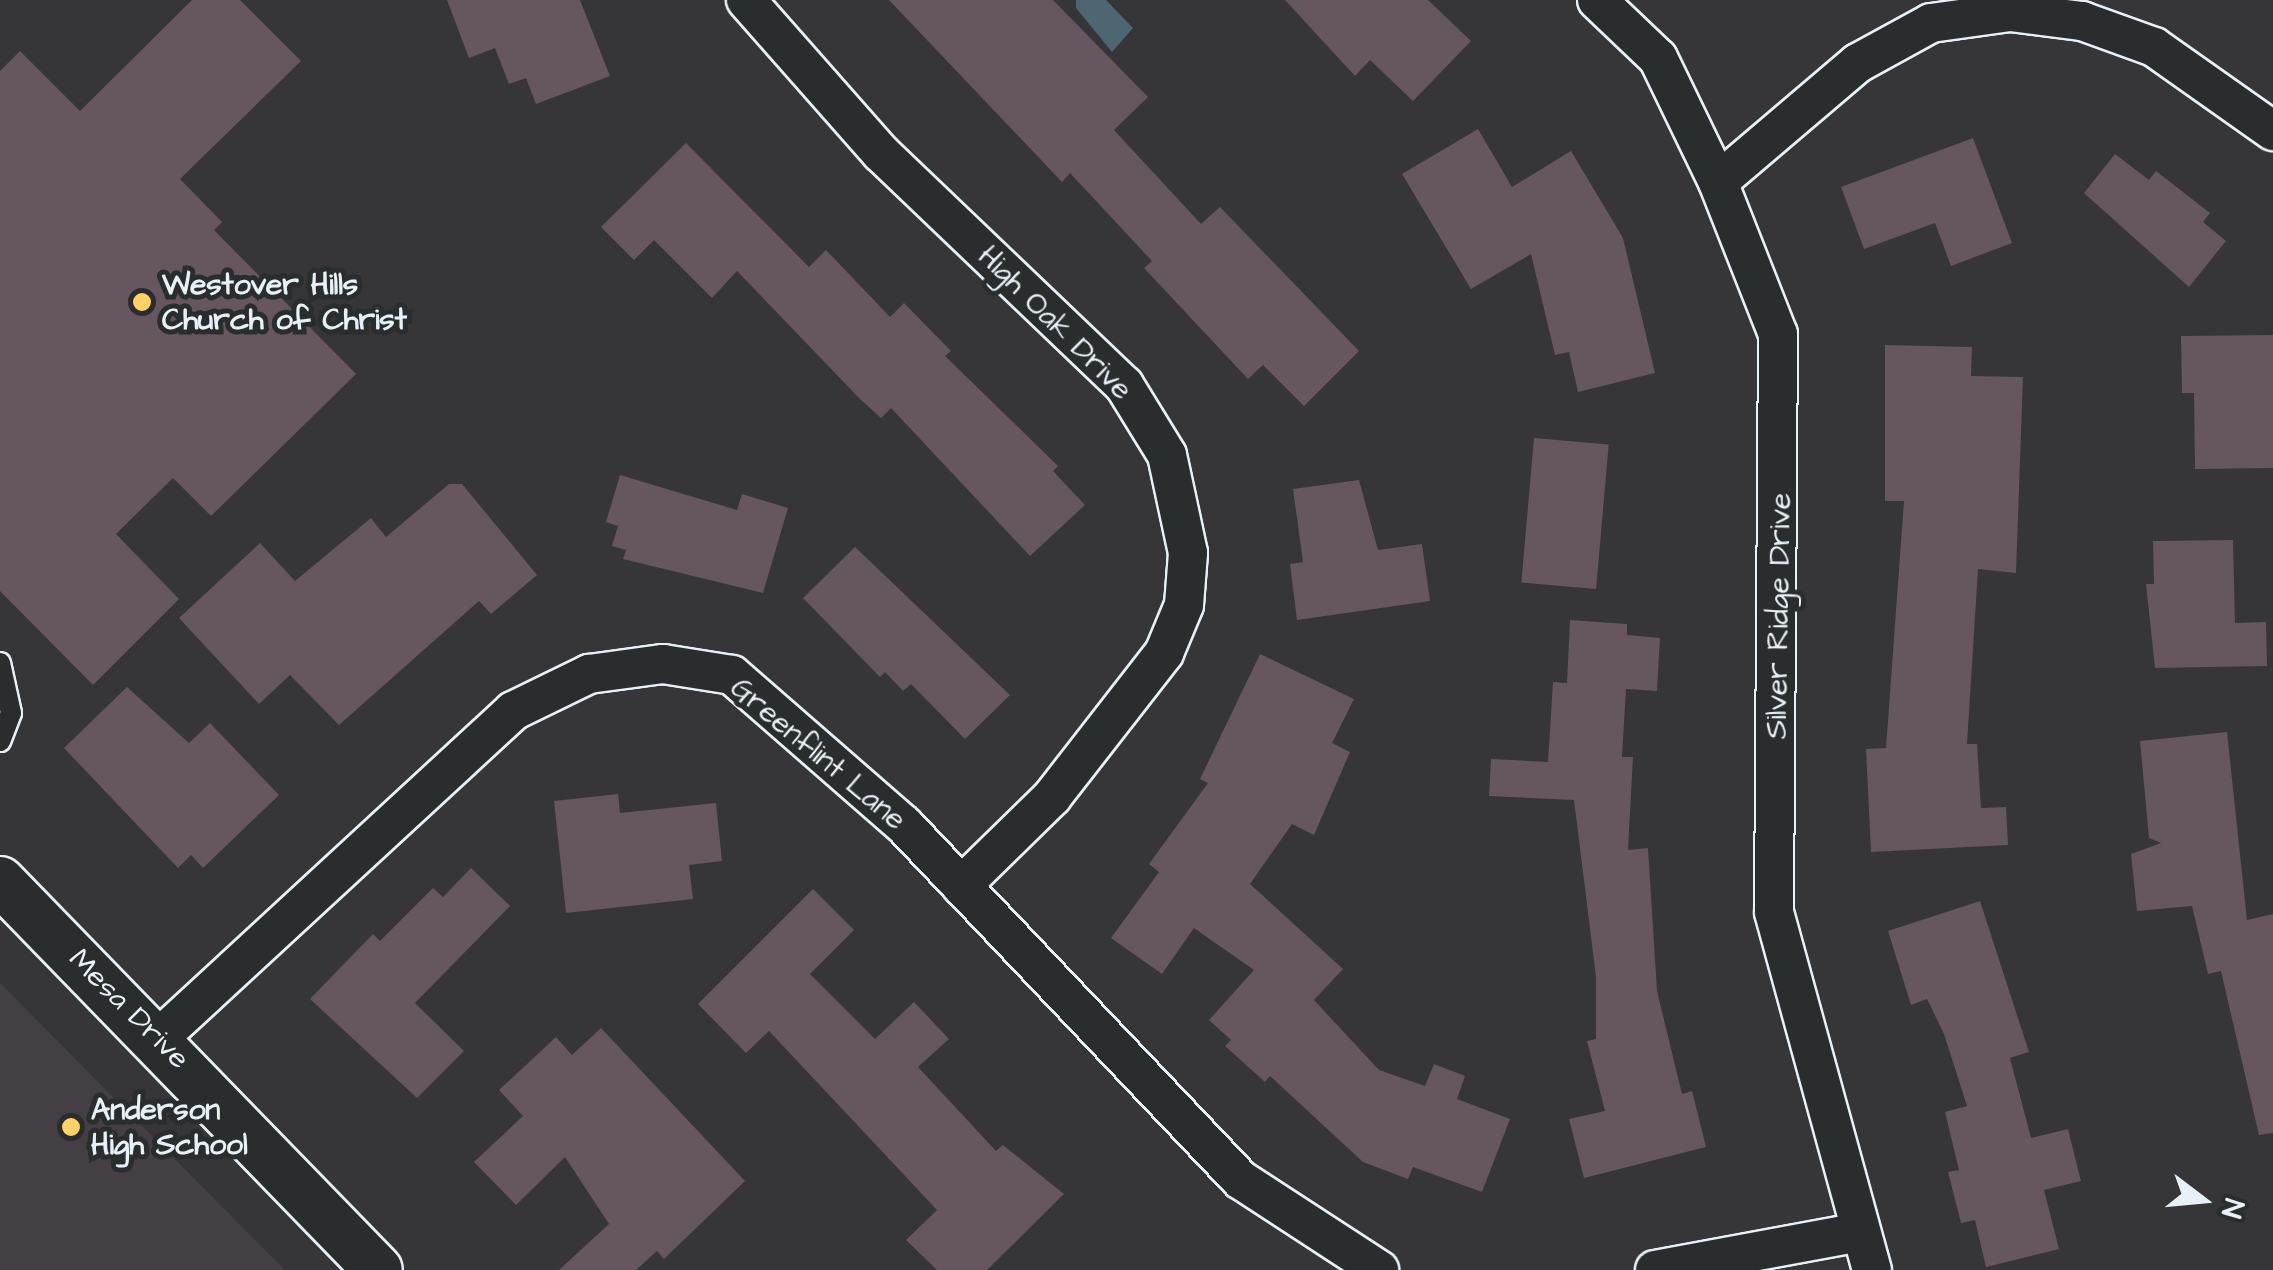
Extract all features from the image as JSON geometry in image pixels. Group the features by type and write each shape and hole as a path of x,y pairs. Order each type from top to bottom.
{"street":[{"name":"High Oak Drive","path":"746,0 881,153 1124,385 1168,455 1188,553 1184,605 1164,654 1052,798 961,886"},
{"name":"Silver Ridge Drive","path":"1597,0 1658,58 1718,182 1778,334 1774,912 1872,1270"},
{"path":"1718,182 1858,64 1931,22 2010,12 2082,21 2154,48 2273,131"},
{"name":"Greenflint Lane","path":"160,1038 462,754 513,711 589,674 663,664 732,675 832,758 961,886 1241,1180 1378,1270"},
{"name":"Mesa Drive","path":"0,881 160,1038 378,1270"},
{"path":"1655,1270 1861,1232"}],"lane":[{"path":"0,663 11,714 0,741"}],"shaded area":[{"name":"Anderson High School","path":"0,983 285,1270 0,1270"}],"water":[{"path":"1076,0 1106,0 1133,28 1112,52 1076,8"}],"building":[{"name":"Westover Hills Church of Christ","path":"192,0 240,0 301,61 180,179 222,222 214,230 356,374 211,516 173,478 116,534 179,599 93,685 0,591 0,71 20,51 80,111"},
{"path":"447,0 580,0 610,76 536,104 526,78 509,84 495,48 469,58"},
{"path":"889,0 1053,0 1148,97 1114,130 1201,224 1220,207 1359,351 1304,406 1263,365 1248,379 1144,268 1152,261 1070,173 1062,182"},
{"path":"1285,0 1428,0 1471,41 1413,101 1370,60 1355,76"},
{"path":"1478,129 1512,187 1571,151 1623,238 1655,373 1578,392 1569,352 1555,355 1531,254 1471,289 1402,174"},
{"path":"1973,138 2012,243 1951,266 1935,223 1864,249 1841,187"},
{"path":"686,143 809,267 826,250 890,317 904,303 951,351 945,356 1058,466 1053,471 1085,505 1030,556 891,408 881,418 737,271 712,298 654,240 634,260 601,227"},
{"path":"2115,154 2149,180 2156,171 2210,213 2203,222 2226,241 2189,287 2084,193"},
{"path":"2273,335 2273,468 2195,469 2194,393 2182,393 2181,336"},
{"path":"1885,345 1972,347 1971,376 2023,377 2016,573 1978,569 1967,744 1977,744 1981,808 2006,807 2008,845 1871,852 1866,749 1886,748 1904,501 1885,501"},
{"path":"1534,438 1609,445 1596,589 1521,582"},
{"path":"620,475 737,510 742,494 788,508 763,593 623,559 626,550 612,546 618,526 606,522"},
{"path":"1359,480 1378,550 1422,544 1430,601 1297,620 1290,564 1303,562 1293,489"},
{"path":"449,484 462,484 537,575 491,614 479,601 339,725 290,675 259,704 179,618 260,543 295,581 371,518 386,537"},
{"path":"2233,540 2235,623 2266,622 2267,666 2155,668 2146,584 2154,584 2153,541"},
{"path":"855,547 1010,695 965,739 911,684 903,691 885,672 880,677 803,598"},
{"path":"1570,620 1627,624 1627,635 1660,638 1657,691 1626,689 1622,757 1633,757 1628,850 1648,848 1657,991 1682,1094 1692,1091 1706,1147 1584,1178 1569,1119 1605,1111 1587,1041 1596,1039 1596,977 1574,800 1489,796 1491,759 1548,762 1553,682 1567,683"},
{"path":"1260,654 1354,699 1332,743 1350,752 1314,835 1292,824 1250,884 1343,969 1314,1000 1379,1070 1425,1086 1434,1064 1465,1076 1457,1099 1510,1119 1482,1192 1413,1167 1408,1179 1363,1162 1270,1076 1265,1082 1225,1046 1231,1040 1209,1020 1254,970 1194,928 1162,974 1111,938 1159,872 1149,864 1208,783 1200,779"},
{"path":"127,687 189,743 210,723 279,795 203,868 191,855 178,868 64,748"},
{"path":"2227,732 2247,920 2273,914 2273,1133 2259,1135 2221,971 2208,974 2192,906 2137,911 2131,854 2161,843 2149,838 2140,741"},
{"path":"618,794 620,813 716,803 722,861 689,865 693,899 566,913 554,801"},
{"path":"471,868 510,906 415,1003 464,1051 417,1098 310,999 373,934 380,941 433,888 443,897"},
{"path":"813,889 854,930 810,974 875,1039 914,1002 949,1039 918,1067 996,1151 1003,1145 1064,1194 987,1270 937,1270 906,1240 937,1210 769,1031 746,1053 698,1004"},
{"path":"1980,901 2029,1052 2010,1058 2031,1138 2068,1129 2081,1181 2044,1190 2059,1249 1986,1267 1975,1220 1961,1223 1948,1172 1959,1170 1945,1112 1967,1106 1944,1034 1927,999 1911,1005 1888,931"},
{"path":"601,1028 745,1181 664,1259 657,1251 636,1270 559,1270 609,1224 565,1157 516,1205 474,1162 523,1116 499,1090 556,1037 572,1055"}],"place":[{"name":"Westover Hills Church of Christ","path":"142,302"},
{"name":"Anderson High School","path":"71,1127"}]}
